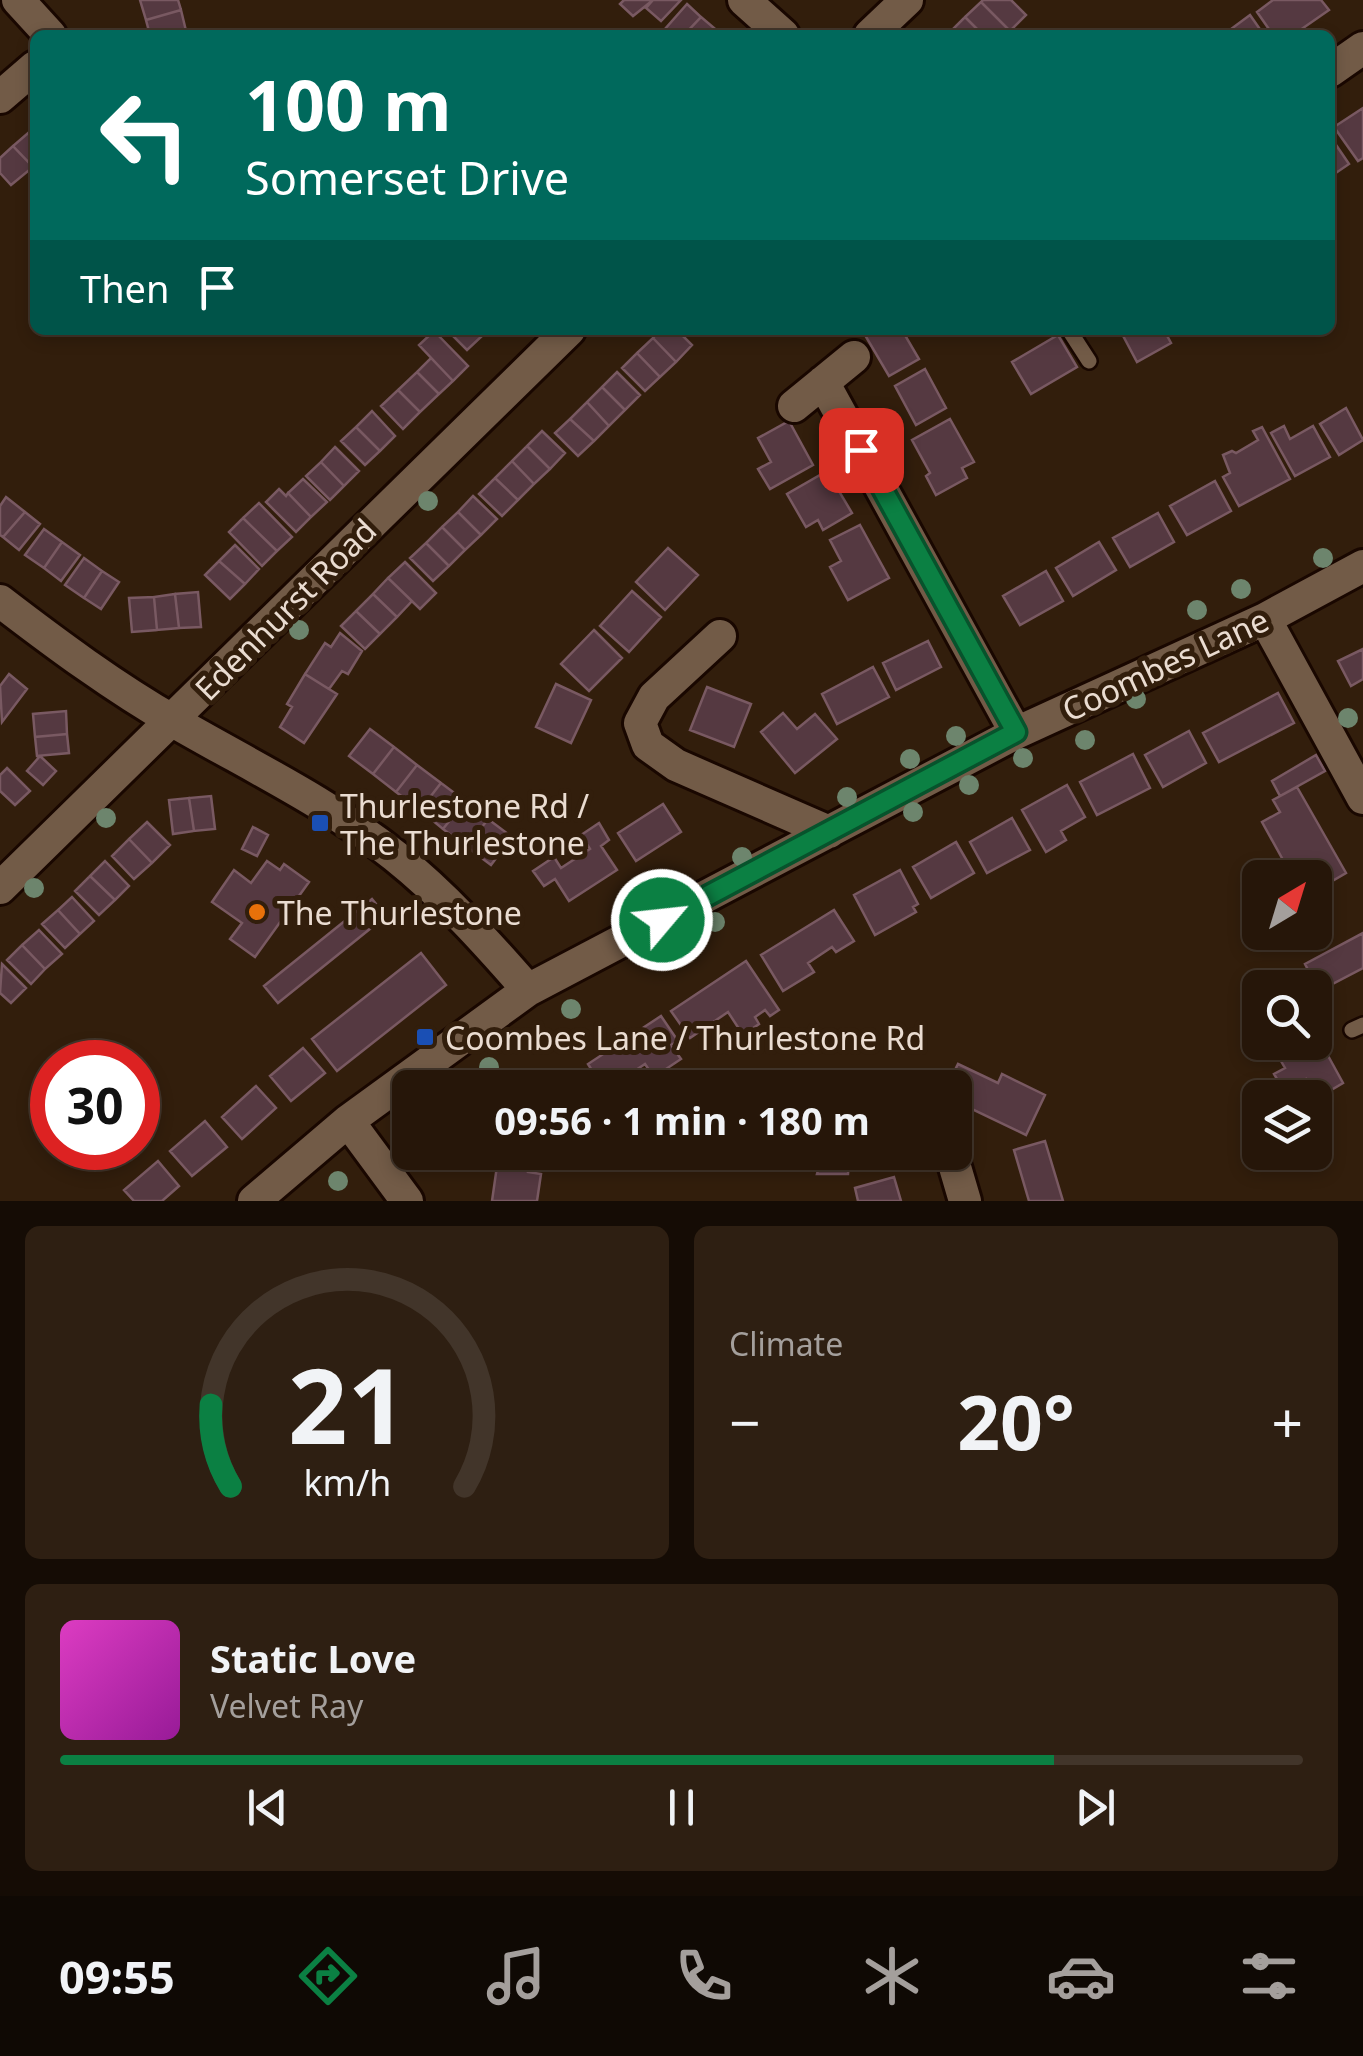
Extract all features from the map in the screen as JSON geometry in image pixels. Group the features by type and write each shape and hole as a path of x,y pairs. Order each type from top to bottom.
{"street":[{"path":"18,0 45,30"},
{"path":"744,0 777,30"},
{"path":"875,30 907,0"},
{"path":"1335,67 1363,48"},
{"path":"0,97 30,71"},
{"name":"Edenhurst Road","path":"0,888 563,335"},
{"path":"794,406 854,357"},
{"path":"823,382 1016,732"},
{"name":"Coombes Lane","path":"254,1201 348,1121 528,990 1016,732 1265,619 1363,566"},
{"path":"0,602 172,721 284,782 396,857 472,927 528,990"},
{"path":"1265,619 1363,798"},
{"path":"720,636 654,697 640,723 648,745 676,765 829,832"},
{"path":"348,1121 408,1201"},
{"path":"956,1170 966,1201"}],"lane":[{"path":"1072,335 1089,361"}],"building":[{"path":"140,0 178,0 181,10 146,20"},
{"path":"624,0 653,0 633,16 620,4"},
{"path":"653,0 681,0 661,21 646,8"},
{"path":"1011,0 1026,15 1009,30 981,2"},
{"path":"1273,0 1321,0 1329,10 1300,30 1270,30 1257,12"},
{"path":"981,2 1009,30 978,30 965,17"},
{"path":"687,4 701,17 689,30 665,29"},
{"path":"181,10 186,30 149,30 146,20"},
{"path":"1250,15 1260,30 1230,30"},
{"path":"701,17 716,30 689,30"},
{"path":"965,17 978,30 952,30"},
{"path":"1363,108 1363,158 1358,161 1335,126"},
{"path":"30,131 30,164 13,146"},
{"path":"1335,143 1349,164 1335,174"},
{"path":"13,146 30,164 30,169 11,185 0,173 0,158"},
{"path":"430,335 438,335 468,366 453,381 419,345"},
{"path":"452,335 482,336 467,350"},
{"path":"682,335 692,345 676,362 653,338"},
{"path":"865,335 905,335 919,359 889,376"},
{"path":"1058,335 1077,367 1031,394 1012,362"},
{"path":"1123,335 1167,335 1171,343 1137,362"},
{"path":"653,338 676,362 660,377 637,353"},
{"path":"637,353 660,377 645,391 622,368"},
{"path":"431,358 453,381 439,394 417,372"},
{"path":"925,369 946,408 916,425 895,386"},
{"path":"417,372 439,394 420,412 398,390"},
{"path":"617,372 640,395 625,410 602,387"},
{"path":"602,387 625,410 609,426 587,402"},
{"path":"398,390 420,412 403,429 381,406"},
{"path":"587,402 609,426 594,441 570,419"},
{"path":"1346,408 1363,440 1339,455 1320,424"},
{"path":"372,411 395,436 380,451 356,427"},
{"path":"570,419 594,441 578,456 555,433"},
{"path":"950,419 974,462 962,468 967,478 936,495 926,476 930,473 912,440"},
{"path":"789,421 813,465 770,489 758,469 771,462 758,438"},
{"path":"1284,426 1290,439 1313,426 1330,457 1295,476 1271,433"},
{"path":"356,427 380,451 365,465 341,441"},
{"path":"1262,427 1290,479 1239,506 1223,477 1230,473 1223,455 1236,453 1258,440 1253,431"},
{"path":"542,431 565,453 550,469 527,446"},
{"path":"527,446 550,469 534,484 512,461"},
{"path":"335,447 359,471 344,486 321,462"},
{"path":"512,461 534,484 518,500 495,478"},
{"path":"321,462 344,486 330,500 306,476"},
{"path":"827,471 852,513 823,530 818,520 806,527 787,494"},
{"path":"495,478 518,500 502,516 479,494"},
{"path":"303,479 327,502 311,517 288,493"},
{"path":"1215,481 1231,511 1187,535 1170,506"},
{"path":"279,489 311,517 296,532 266,502"},
{"path":"473,496 497,519 481,535 458,512"},
{"path":"6,497 25,512 3,537 0,506"},
{"path":"259,503 292,537 277,551 243,518"},
{"path":"25,512 40,524 19,550 3,537"},
{"path":"458,512 481,535 465,550 442,527"},
{"path":"1158,513 1174,542 1130,567 1113,538"},
{"path":"243,518 277,551 262,566 229,532"},
{"path":"860,525 889,578 848,600 830,567 841,561 830,540"},
{"path":"442,527 465,550 449,566 426,543"},
{"path":"44,529 62,542 44,568 25,555"},
{"path":"62,542 80,555 61,581 44,568"},
{"path":"1099,542 1116,570 1073,596 1056,568"},
{"path":"426,543 449,566 433,581 410,558"},
{"path":"235,545 259,569 245,584 219,561"},
{"path":"668,548 698,575 665,610 636,582"},
{"path":"84,558 102,571 84,598 65,585"},
{"path":"219,561 245,584 230,599 205,575"},
{"path":"405,562 436,593 420,609 388,578"},
{"path":"102,571 119,582 101,609 84,598"},
{"path":"1046,571 1063,601 1020,625 1003,596"},
{"path":"388,578 412,601 397,617 373,594"},
{"path":"632,591 661,617 629,652 600,626"},
{"path":"198,592 201,627 179,628 175,594"},
{"path":"175,594 179,628 157,630 154,597"},
{"path":"373,594 397,617 380,634 356,611"},
{"path":"154,597 157,630 132,632 129,598"},
{"path":"356,611 380,634 365,649 341,626"},
{"path":"594,630 622,658 589,691 561,664"},
{"path":"340,633 362,651 348,674 342,671 329,689 305,674 325,643 331,647"},
{"path":"928,641 941,667 896,690 883,663"},
{"path":"1363,649 1363,679 1351,686 1338,661"},
{"path":"873,667 889,697 837,724 822,694"},
{"path":"9,674 27,689 2,722 0,686"},
{"path":"305,674 337,694 304,743 280,727 292,707 287,704"},
{"path":"556,684 591,700 571,743 536,727"},
{"path":"707,687 751,704 734,747 690,730"},
{"path":"1278,693 1294,723 1219,762 1203,733"},
{"path":"66,711 67,734 35,737 33,714"},
{"path":"783,713 797,729 815,714 837,739 795,773 761,732"},
{"path":"370,729 394,747 373,774 349,756"},
{"path":"1189,731 1206,763 1163,787 1145,755"},
{"path":"67,734 69,753 37,756 35,737"},
{"path":"394,747 417,765 396,792 373,774"},
{"path":"1133,754 1150,788 1097,815 1080,782"},
{"path":"1316,755 1325,771 1280,796 1272,781"},
{"path":"40,756 56,771 43,785 27,771"},
{"path":"417,765 441,783 420,810 396,792"},
{"path":"7,768 30,791 15,805 0,791 0,775"},
{"path":"441,783 465,801 443,829 420,810"},
{"path":"1067,785 1085,817 1061,831 1066,840 1046,852 1022,810"},
{"path":"1297,787 1346,873 1332,881 1332,860 1283,860 1262,822 1280,812 1273,800"},
{"path":"211,796 215,829 194,831 189,798"},
{"path":"189,798 194,831 173,834 169,800"},
{"path":"465,801 488,819 467,847 443,829"},
{"path":"663,804 681,832 636,861 618,833"},
{"path":"1012,818 1030,850 987,873 970,842"},
{"path":"488,819 512,837 491,865 467,847"},
{"path":"147,822 170,845 152,863 129,839"},
{"path":"599,823 609,840 601,846 617,870 569,901 555,879 544,886 533,871 554,857 561,868 590,849 581,835"},
{"path":"253,827 268,835 257,856 242,849"},
{"path":"129,839 152,863 134,879 112,856"},
{"path":"956,842 974,873 931,898 913,867"},
{"path":"105,861 129,886 115,900 90,876"},
{"name":"The Thurlestone","path":"267,861 280,870 284,864 309,882 255,957 230,939 242,923 212,902 234,870 251,883"},
{"path":"900,870 918,904 913,907 916,912 875,935 854,895"},
{"path":"90,876 115,900 99,915 75,891"},
{"path":"72,897 94,921 80,934 58,910"},
{"path":"372,899 386,916 278,1003 264,986"},
{"path":"58,910 80,934 65,948 42,924"},
{"path":"834,910 854,941 836,952 832,947 808,963 814,972 783,991 761,955"},
{"path":"39,930 62,954 45,969 22,945"},
{"path":"1363,933 1363,968 1332,984 1332,970 1308,970 1305,964"},
{"path":"22,945 45,969 31,984 7,960"},
{"path":"421,953 446,985 337,1071 312,1039"},
{"path":"746,961 779,1010 770,1016 765,1010 755,1017 759,1024 743,1035 728,1012 690,1038 671,1011"},
{"path":"2,964 26,988 11,1003 0,993"},
{"path":"661,1016 678,1041 671,1045 681,1059 664,1070 649,1070 645,1064 636,1070 592,1070 588,1064"},
{"path":"303,1048 325,1073 291,1101 270,1076"},
{"path":"1280,1060 1330,1060 1343,1083 1332,1090 1332,1080 1278,1080 1274,1074 1285,1068"},
{"path":"972,1071 998,1083 1002,1074 1045,1095 1026,1135 972,1109"},
{"path":"256,1086 276,1108 242,1139 222,1117"},
{"path":"205,1121 227,1147 192,1176 170,1151"},
{"path":"1045,1141 1063,1201 1029,1201 1014,1150"},
{"path":"160,1163 179,1186 162,1201 134,1201 124,1190 147,1170 160,1170"},
{"path":"496,1170 541,1174 537,1201 492,1201"},
{"path":"818,1170 848,1170 848,1174 817,1174"},
{"path":"894,1177 901,1201 858,1201 855,1188"}],"place":[{"name":"Thurlestone Rd / The Thurlestone","path":"320,823"},
{"name":"The Thurlestone","path":"257,912"},
{"name":"Coombes Lane / Thurlestone Rd","path":"425,1037"}],"route":[{"path":"662,920 1016,732 861,450"}]}
